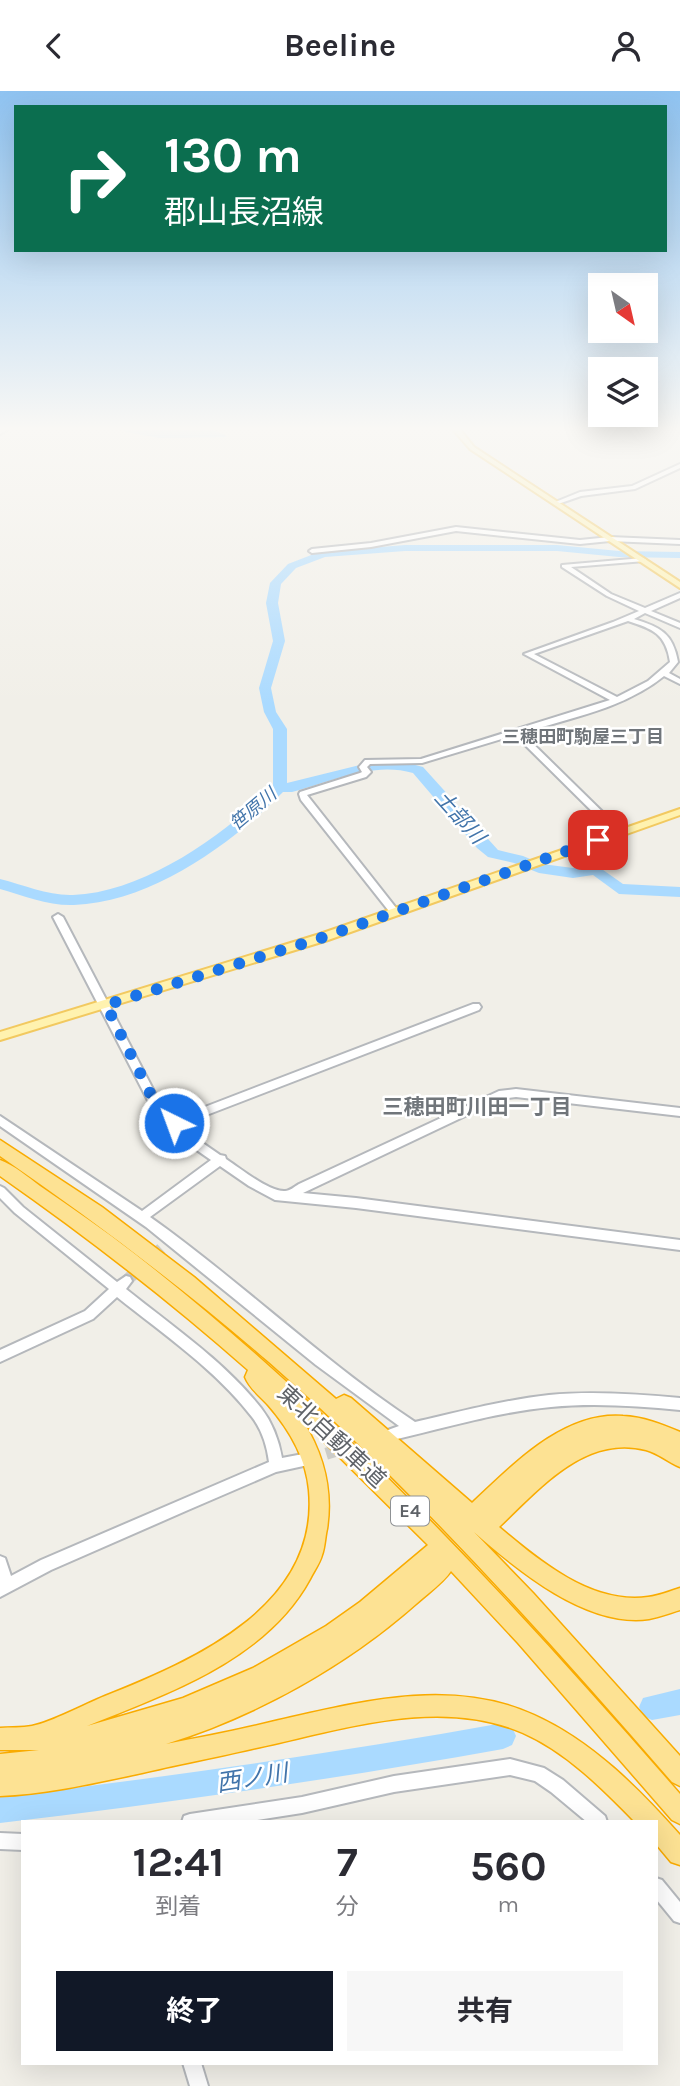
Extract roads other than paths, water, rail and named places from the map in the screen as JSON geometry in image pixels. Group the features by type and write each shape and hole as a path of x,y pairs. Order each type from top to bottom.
{"highway":[{"name":"東北自動車道","path":"0,1147 91,1207 225,1314 328,1404 426,1497 600,1682 680,1774"},
{"name":"東北自動車道","path":"0,1167 108,1243 255,1364 370,1471 517,1624 680,1812"},
{"path":"31,1738 70,1719 173,1680 244,1638 279,1607 292,1590 312,1554 318,1534 318,1478 309,1452 286,1412 266,1388 108,1243"},
{"path":"225,1314 276,1349 336,1397 544,1576 588,1598 609,1605 653,1608 680,1599"},
{"path":"680,1442 648,1427 616,1423 581,1431 549,1448 485,1515 559,1459 592,1443 615,1437 632,1437 660,1445 680,1457"},
{"path":"0,1739 59,1741 184,1710 248,1683 333,1635 437,1560 396,1609 317,1663 264,1693 158,1735 81,1754 0,1766"},
{"path":"0,1784 79,1775 394,1709 455,1706 505,1715 542,1731 586,1760 650,1820"},
{"path":"658,1828 680,1853"}],"main road":[{"path":"581,519 680,586"},
{"path":"0,1036 395,913 680,811"}],"street":[{"path":"312,551 370,545 431,531 456,529 573,542 611,539 680,542"},
{"path":"642,560 564,566 610,595 680,626"},
{"path":"616,700 528,655 628,619 680,595"},
{"path":"395,913 302,796 320,787 363,775 368,762 422,761 616,700 664,673 674,662 676,647 653,627 628,619"},
{"path":"664,673 680,682"},
{"path":"517,731 619,832"},
{"path":"58,917 169,1125 259,1188 288,1197 356,1203 680,1245"},
{"path":"169,1125 476,1007"},
{"path":"288,1197 303,1187 485,1099 499,1095 516,1093 680,1112"},
{"path":"0,1121 142,1217 167,1243 260,1309 295,1341 383,1409 414,1429"},
{"path":"142,1217 221,1159"},
{"path":"0,1191 19,1210 121,1285 216,1369 249,1403 265,1426 273,1444 276,1466"},
{"path":"0,1356 89,1315 121,1285"},
{"path":"393,1434 551,1401 628,1399 680,1404"},
{"path":"0,1563 4,1588 46,1565 276,1466 303,1460"},
{"path":"203,1820 302,1805 394,1784 510,1767 538,1775 557,1786 597,1820"},
{"path":"0,1841 21,1842"},
{"path":"658,1888 680,1915"},
{"path":"193,2065 199,2086"}],"waterway":[{"name":"笹原川","path":"280,787 280,729 270,712 265,688 279,641 272,603 276,583 292,566 323,554 405,548 557,548 619,554 680,555"},
{"name":"土部川","path":"280,787 292,788 372,767 404,766 418,770 482,845 493,854 518,859 539,868 573,873 596,870 619,889 680,892"},
{"name":"笹原川","path":"0,884 64,900 99,897 126,889 156,877 213,843 262,805 280,787"},
{"name":"西ノ川","path":"652,1707 680,1702"},
{"name":"西ノ川","path":"0,1810 189,1788 343,1765 503,1736"}],"tunnel":[{"path":"126,1281 162,1248"},
{"path":"309,1459 371,1440"}],"district":[{"name":"三穂田町駒屋三丁目","path":"583,737"},
{"name":"三穂田町川田一丁目","path":"477,1107"}]}
